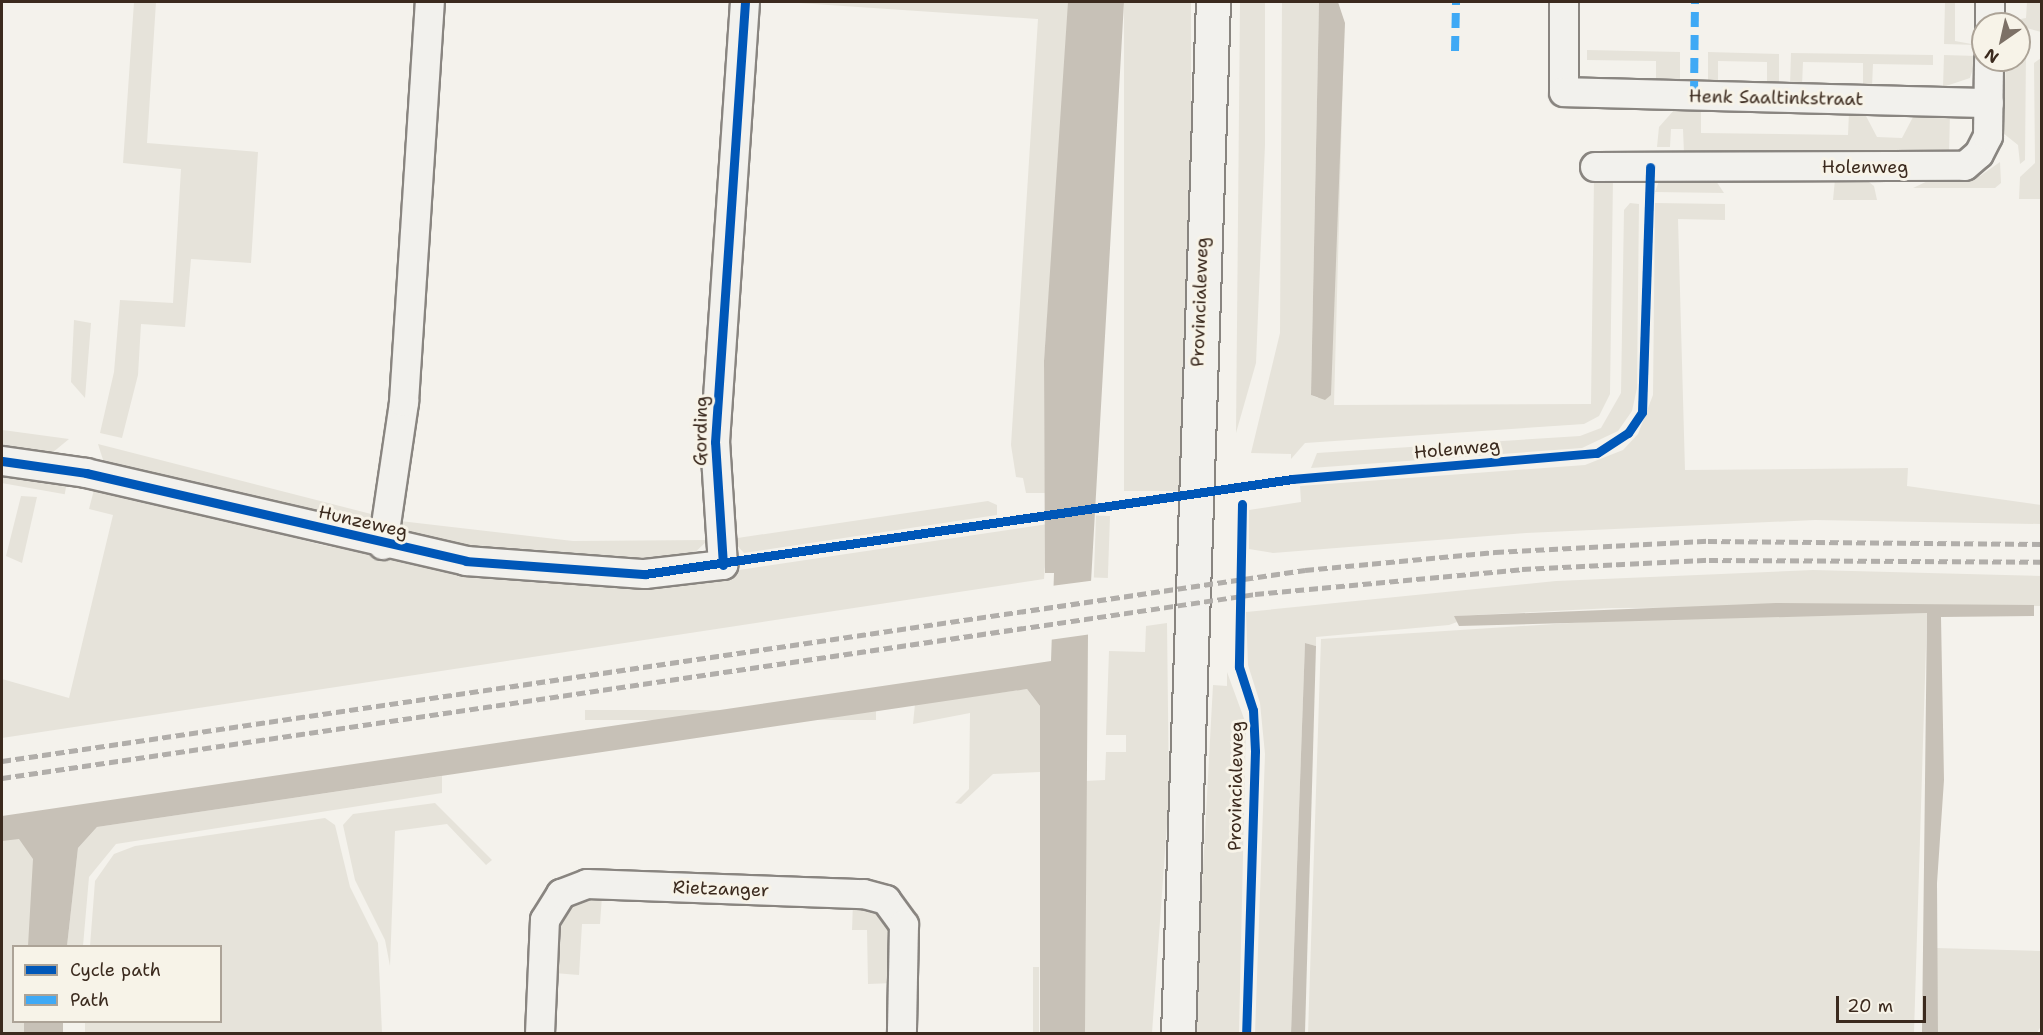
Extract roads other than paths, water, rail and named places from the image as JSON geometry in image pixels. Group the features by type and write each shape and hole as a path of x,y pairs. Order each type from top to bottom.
{"main road":[{"name":"Provincialeweg","path":"1178,1034 1213,2"}],"street":[{"path":"383,545 404,402 430,2"},
{"name":"Gording","path":"723,565 715,441 745,2"},
{"name":"Henk Saaltinkstraat","path":"1564,2 1564,92 1989,103"},
{"name":"Holenweg","path":"1595,167 1965,166 1979,154 1988,136 1989,72"},
{"name":"Hunzeweg","path":"2,460 86,472 383,545 466,561 645,574 723,565"},
{"name":"Rietzanger","path":"540,1034 545,920 561,894 586,884 864,894 886,900 904,925 902,1034"}],"railway":[{"path":"2,761 1305,570 1495,552 1708,541 2042,544"},
{"path":"2,778 1255,594 1522,569 1709,560 2042,562"}]}
